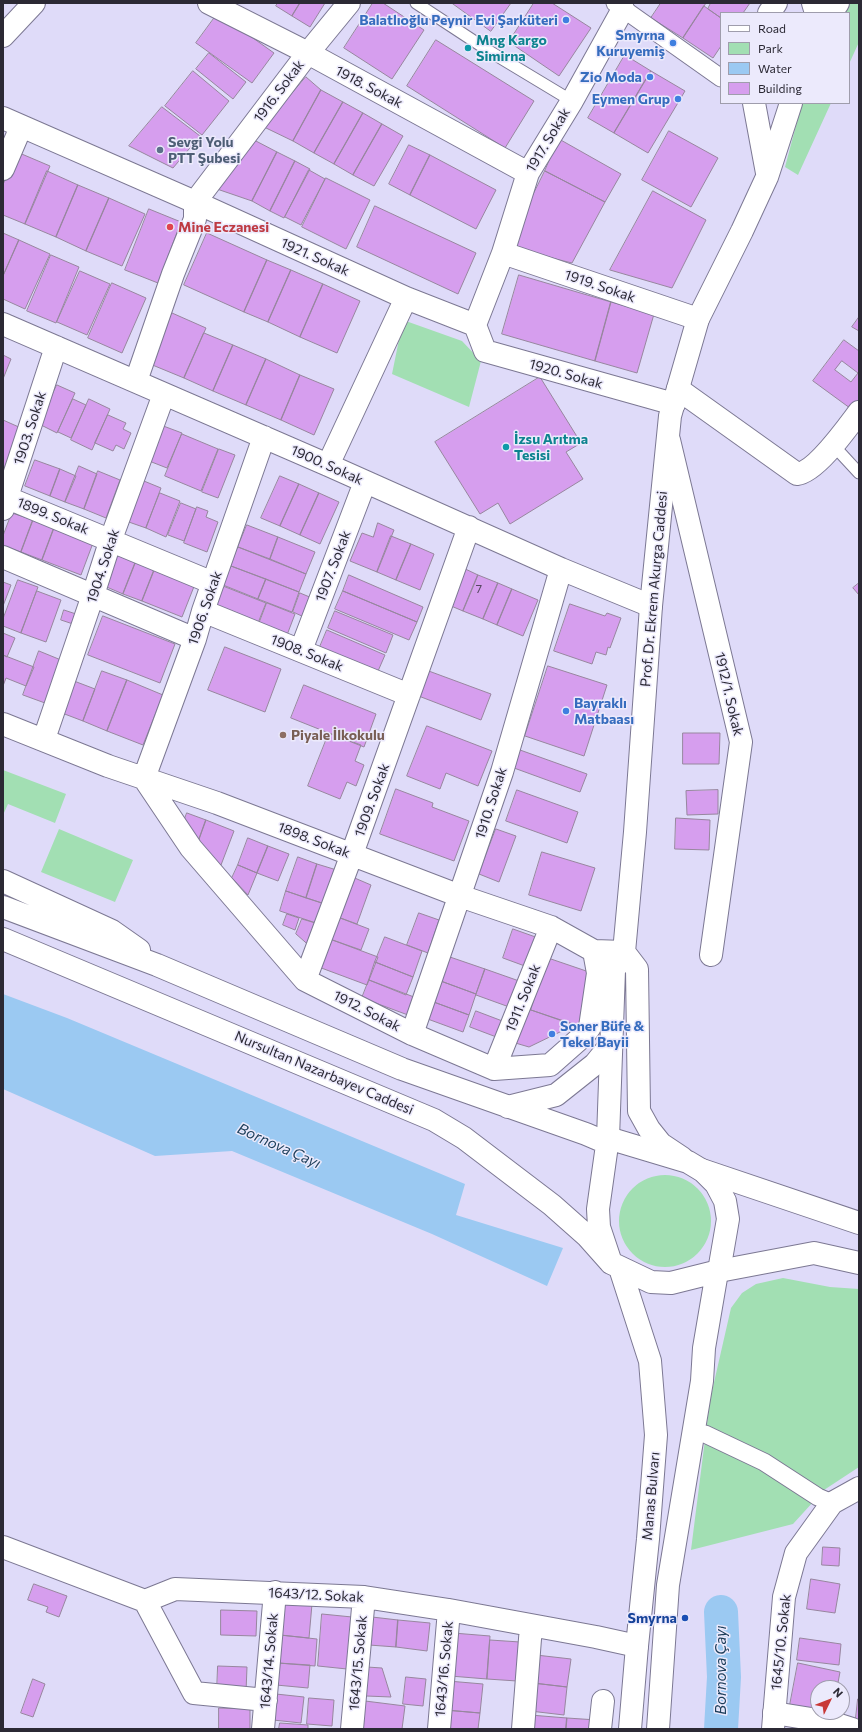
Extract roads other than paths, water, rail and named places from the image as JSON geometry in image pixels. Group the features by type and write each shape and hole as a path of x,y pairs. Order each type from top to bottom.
{"street":[{"name":"1918. Sokak","path":"210,3 308,54 528,173"},
{"name":"1916. Sokak","path":"195,202 308,54 349,3"},
{"path":"770,12 776,3"},
{"path":"832,12 838,3"},
{"path":"3,36 27,5"},
{"name":"1917. Sokak","path":"475,325 503,253 528,173 572,101 619,6"},
{"path":"619,6 720,77"},
{"path":"754,104 767,176"},
{"name":"Prof. Dr. Ekrem Akurga Caddesi","path":"607,1141 614,970 624,952 635,832 651,606 670,416 698,319 742,231 767,176 791,104"},
{"path":"3,168 12,123"},
{"name":"1921. Sokak","path":"12,123 195,202 406,298 475,325"},
{"path":"136,381 172,274 195,219 195,202"},
{"name":"1919. Sokak","path":"503,253 698,319"},
{"path":"328,465 406,298"},
{"name":"1900. Sokak","path":"3,324 328,465 561,569 651,606"},
{"name":"1920. Sokak","path":"475,325 485,351 676,396"},
{"name":"1903. Sokak","path":"4,501 56,347"},
{"name":"1904. Sokak","path":"44,739 111,539 164,394"},
{"path":"676,396 794,474 799,474 808,470 834,446 859,412"},
{"name":"1906. Sokak","path":"144,778 195,639 203,611 264,437"},
{"name":"1912/1. Sokak","path":"669,438 741,742 712,955"},
{"name":"1907. Sokak","path":"301,650 365,482"},
{"name":"1899. Sokak","path":"4,501 111,539 213,583"},
{"name":"1909. Sokak","path":"305,980 410,695 469,527"},
{"path":"3,557 195,639"},
{"name":"1910. Sokak","path":"412,1034 502,772 561,569"},
{"name":"1908. Sokak","path":"203,611 410,695"},
{"name":"1898. Sokak","path":"3,724 44,739 108,766 217,803 460,896 551,927 594,951 624,952"},
{"name":"1912. Sokak","path":"144,778 191,848 305,980 412,1034 494,1069 550,1065 584,1035 590,1027 598,973 594,951"},
{"path":"3,881 112,930 158,965"},
{"path":"3,907 158,965 402,1069 508,1108 607,1141 695,1166 859,1223"},
{"name":"1911. Sokak","path":"494,1069 551,927"},
{"name":"Nursultan Nazarbayev Caddesi","path":"3,939 434,1120 464,1138 552,1205 587,1236 615,1265"},
{"path":"3,950 60,963"},
{"path":"624,952 636,969 639,1111 649,1129 661,1144 695,1166 716,1184 725,1201 728,1219 718,1271"},
{"path":"508,1108 556,1095 595,1064 612,1044"},
{"path":"607,1141 598,1209 599,1227 615,1265 652,1282 671,1283 718,1271 814,1253 859,1263"},
{"name":"Manas Bulvarı","path":"615,1265 650,1361 656,1435 630,1729"},
{"name":"Manas Bulvarı","path":"658,1729 668,1585 702,1381 704,1348 718,1271"},
{"path":"705,1434 764,1462 818,1497 832,1503"},
{"name":"1645/10. Sokak","path":"774,1721 784,1597 796,1553 832,1503 859,1488"},
{"path":"3,1547 145,1601 194,1693 266,1700"},
{"name":"1643/12. Sokak","path":"145,1601 175,1589 275,1592 364,1597 449,1610 637,1646"},
{"name":"1643/14. Sokak","path":"263,1729 275,1592"},
{"name":"1643/15. Sokak","path":"352,1729 364,1597"},
{"name":"1643/16. Sokak","path":"439,1729 449,1610"},
{"path":"523,1729 531,1626"},
{"path":"600,1729 603,1701"},
{"path":"774,1721 830,1722 852,1729"}],"lane":[{"path":"416,3 489,51 572,101"},
{"path":"834,446 859,473"}],"water":[{"path":"3,994 67,1018 465,1184 456,1215 563,1248 547,1286 432,1234 232,1151 155,1156 3,1089"}],"waterway":[{"name":"Bornova Çayı","path":"721,1612 724,1677 721,1729"}],"place":[{"name":"Balatlıoğlu Peynir Evi Şarküteri","path":"566,20"},
{"name":"Smyrna Kuruyemiş","path":"673,43"},
{"name":"Mng Kargo Simirna","path":"468,48"},
{"name":"Zio Moda","path":"650,77"},
{"name":"Eymen Grup","path":"678,99"},
{"name":"Sevgi Yolu PTT Şubesi","path":"160,150"},
{"name":"Mine Eczanesi","path":"170,227"},
{"name":"İzsu Arıtma Tesisi","path":"506,447"},
{"name":"Bayraklı Matbaası","path":"566,711"},
{"name":"Piyale İlkokulu","path":"283,735"},
{"name":"Soner Büfe & Tekel Bayii","path":"552,1034"},
{"name":"Smyrna","path":"685,1618"}]}
